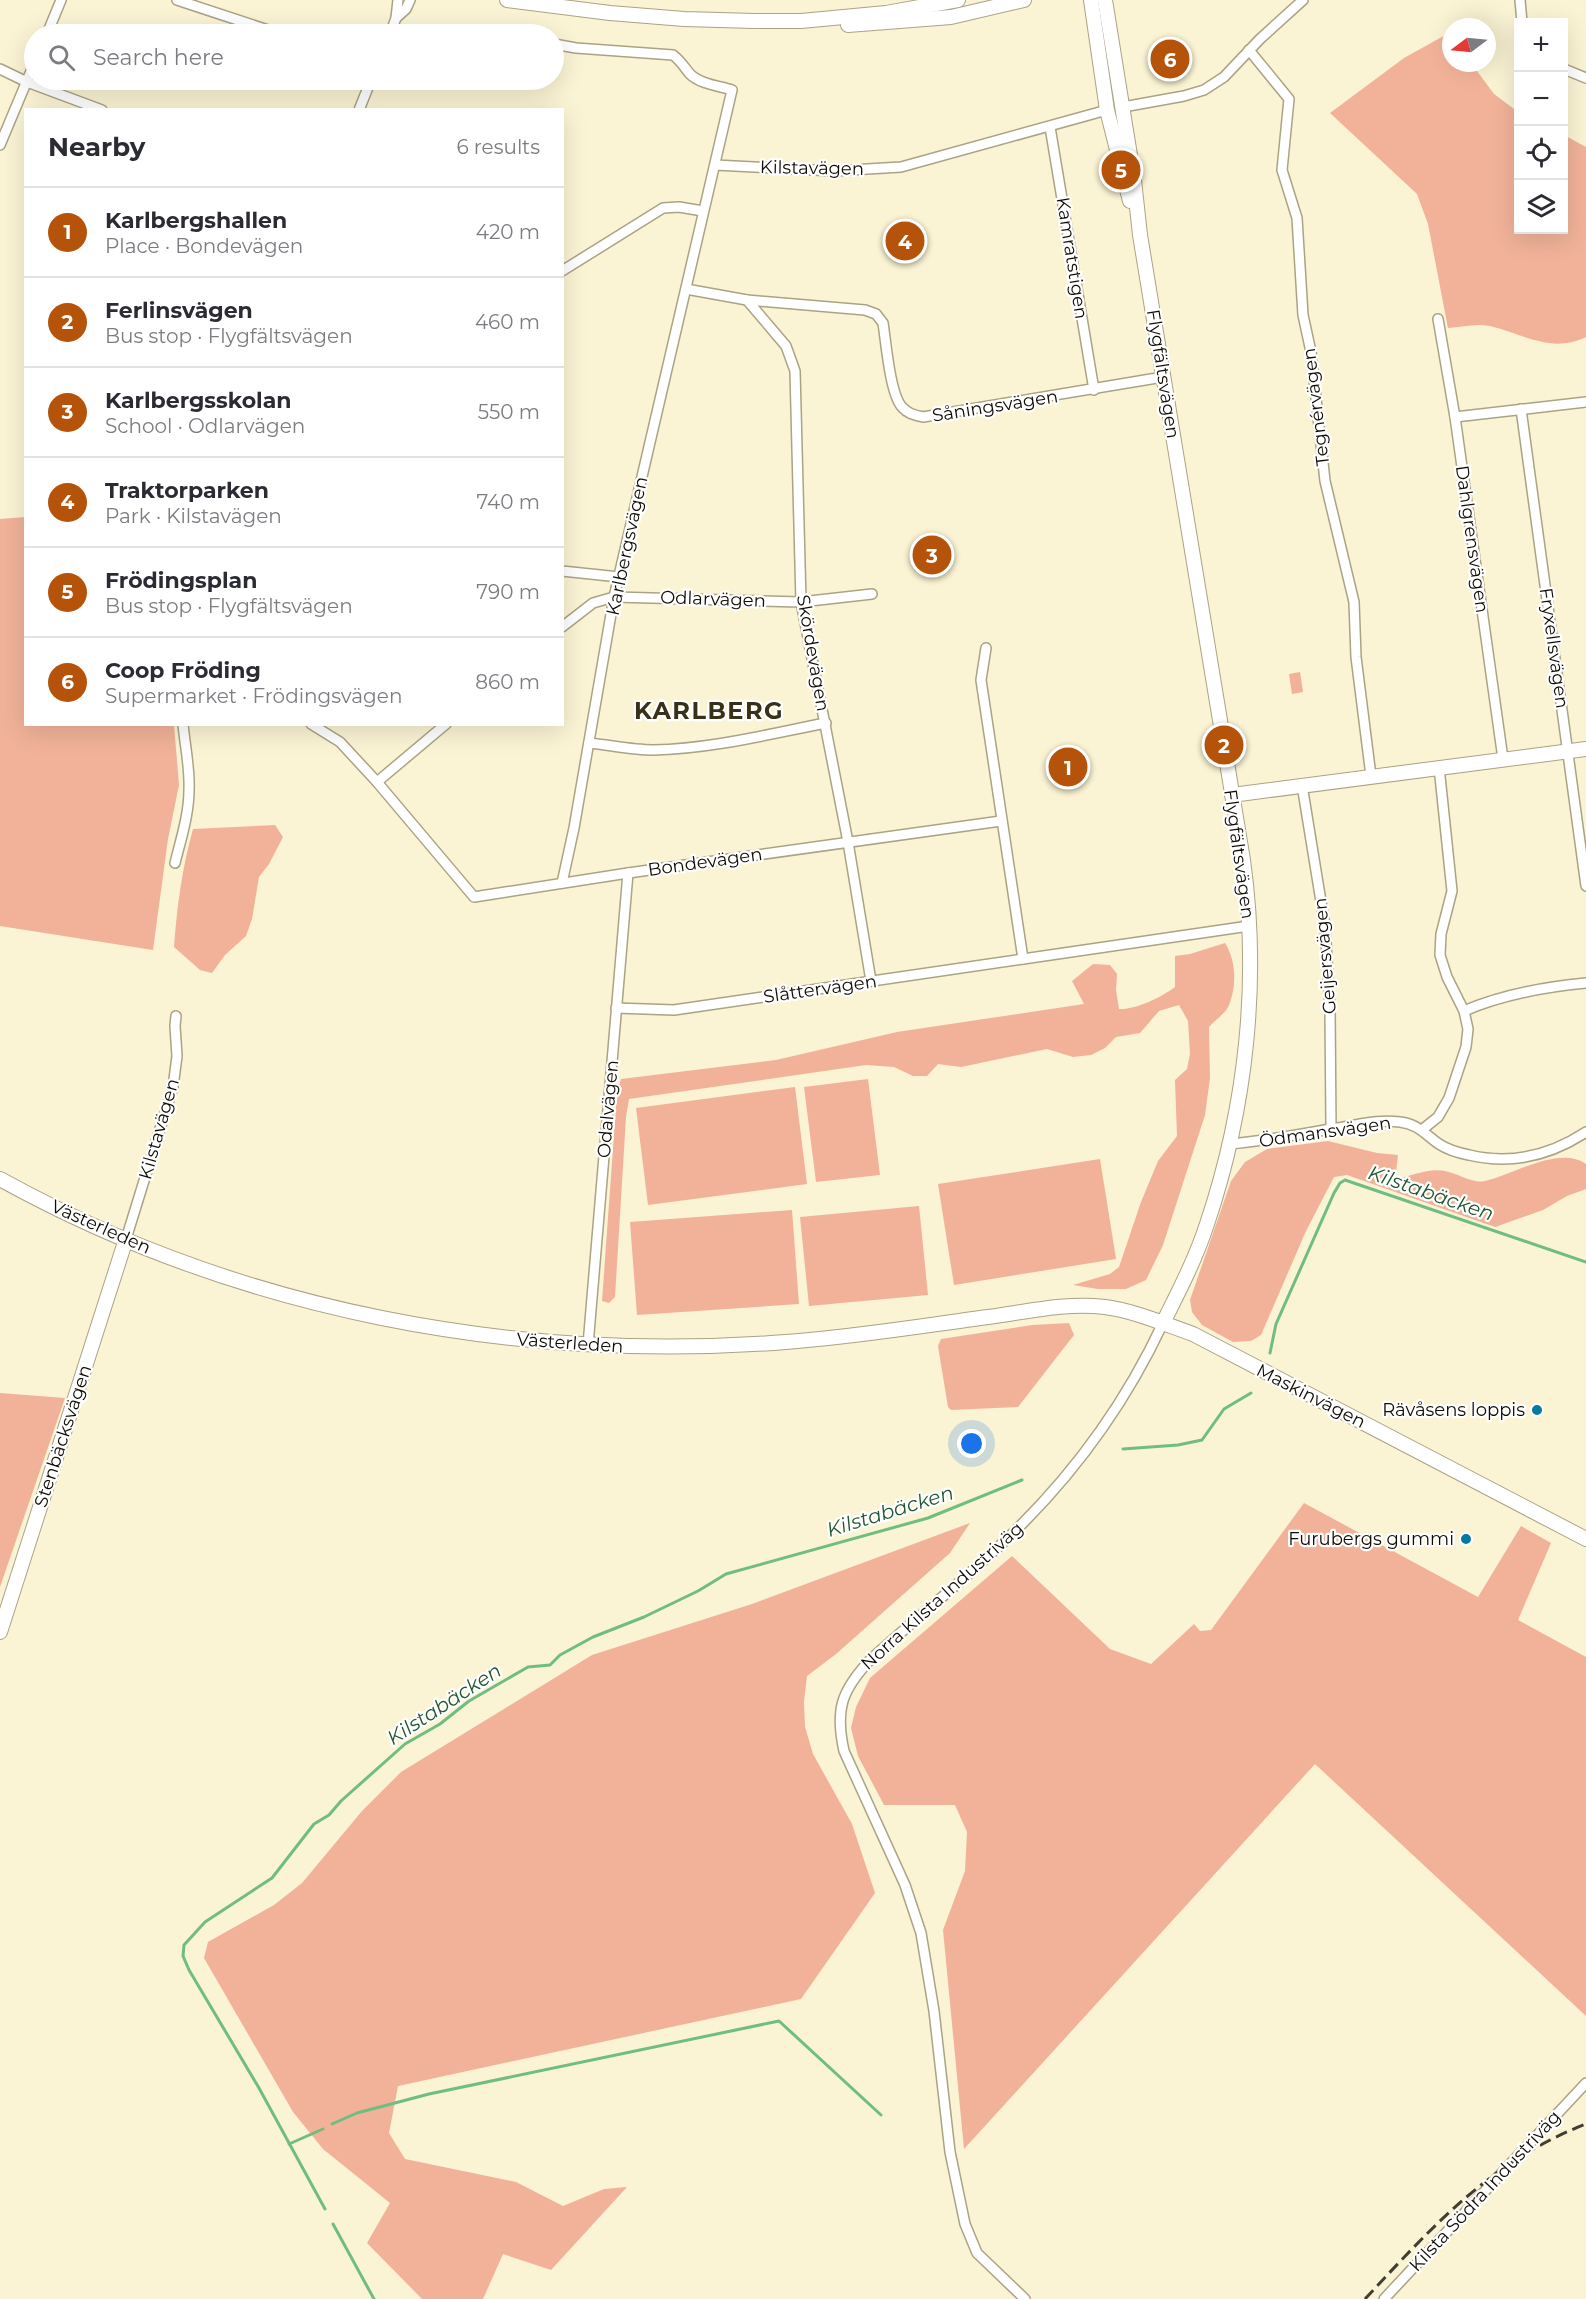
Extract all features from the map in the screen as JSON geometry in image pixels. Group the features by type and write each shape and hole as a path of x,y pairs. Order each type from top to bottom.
{"street":[{"path":"51,24 61,0"},
{"path":"177,0 250,24"},
{"path":"394,24 398,0"},
{"path":"396,18 406,9 410,0"},
{"path":"507,0 610,14 801,21 847,25 930,20 968,15 1024,0"},
{"path":"801,21 886,13 958,0"},
{"path":"1081,0 1093,16"},
{"name":"Flygfältsvägen","path":"1091,0 1107,110 1120,166 1140,234"},
{"name":"Flygfältsvägen","path":"1105,0 1134,180 1140,234 1247,889 1249,926 1249,986 1244,1060 1229,1144 1208,1223 1196,1255 1163,1323"},
{"path":"1107,110 1184,96 1204,90 1224,77 1303,0"},
{"path":"1520,0 1522,18"},
{"path":"564,46 673,55 683,62 690,74 702,82 732,90 703,211 679,207 663,208 564,270"},
{"name":"Tegnérvägen","path":"1250,50 1289,99 1282,170 1297,218 1303,315 1311,352 1325,481 1354,602 1356,657 1371,776"},
{"path":"0,69 24,81"},
{"path":"1568,71 1586,78"},
{"path":"0,142 24,89"},
{"path":"48,90 97,108"},
{"path":"360,108 367,90"},
{"name":"Kilstavägen","path":"715,165 834,171 901,166 1107,110"},
{"name":"Kamratstigen","path":"1050,127 1094,390"},
{"name":"Karlbergsvägen","path":"562,883 614,597 703,211"},
{"name":"Såningsvägen","path":"686,289 747,300 865,310 876,314 882,323 896,395 901,407 910,414 924,417 1163,377"},
{"name":"Skördevägen","path":"747,300 786,346 795,370 801,602 848,842 871,981"},
{"name":"Dahlgrensvägen","path":"1438,319 1455,417 1503,759"},
{"path":"1455,417 1586,402"},
{"name":"Fryxellsvägen","path":"1521,409 1586,886"},
{"path":"564,571 619,577"},
{"name":"Odlarvägen","path":"564,625 593,603 614,597 801,602 872,594"},
{"path":"986,648 981,680 1023,959"},
{"path":"589,743 651,750 668,749 706,745 826,723"},
{"path":"175,863 185,824 189,791 183,726"},
{"name":"Bondevägen","path":"314,726 340,742 377,782 474,897 1001,821"},
{"path":"377,782 444,726"},
{"path":"1232,795 1586,749"},
{"path":"1423,1129 1438,1117 1449,1098 1466,1047 1468,1029 1464,1011 1447,977 1440,955 1441,934 1452,891 1439,767"},
{"name":"Geijersvägen","path":"1302,785 1325,926 1330,1008 1331,1129"},
{"name":"Odalvägen","path":"588,1345 628,873"},
{"name":"Slåttervägen","path":"616,1008 674,1010 1249,926"},
{"path":"1464,1011 1516,994 1548,987 1586,983"},
{"name":"Kilstavägen","path":"126,1239 172,1087 177,1056 176,1016"},
{"name":"Ödmansvägen","path":"1229,1144 1258,1142 1380,1121 1402,1122 1423,1129 1440,1144 1459,1153 1504,1160 1549,1151 1586,1132"},
{"name":"Västerleden","path":"0,1179 51,1206 126,1239 246,1284 359,1314 470,1334 588,1345 698,1347 779,1343 1084,1306 1119,1310 1163,1323"},
{"name":"Stenbäcksvägen","path":"0,1632 126,1239"},
{"name":"Maskinvägen","path":"1163,1323 1193,1334 1586,1539"},
{"name":"Norra Kilsta Industriväg","path":"1025,2299 991,2266 971,2242 965,2224 944,2107 934,2011 921,1933 905,1885 844,1751 839,1712 845,1693 870,1660 1002,1544 1061,1481 1122,1400 1163,1323"},
{"name":"Kilsta Södra Industriväg","path":"1384,2299 1586,2083"}],"shaded area":[{"path":"1442,37 1442,72 1478,72 1494,94 1514,109 1514,234 1568,234 1568,137 1586,147 1586,337 1561,344 1538,341 1485,325 1448,328 1428,224 1417,194 1330,113 1404,58"},
{"path":"24,517 24,726 174,726 179,785 168,839 153,950 0,926 0,519"},
{"path":"1300,672 1303,692 1292,694 1289,674"},
{"path":"275,825 283,837 269,864 259,877 252,919 246,936 225,955 212,973 200,970 174,947 180,888 193,829"},
{"path":"1225,943 1233,965 1233,990 1228,1008 1209,1027 1210,1078 1205,1115 1163,1245 1146,1280 1126,1289 1098,1289 1073,1285 1110,1274 1119,1267 1158,1161 1177,1136 1175,1080 1187,1069 1190,1054 1188,1021 1179,1005 1159,1011 1140,1033 1116,1037 1105,1048 1091,1055 1073,1057 1047,1049 961,1067 938,1064 927,1076 913,1076 894,1067 866,1065 629,1099 615,1297 609,1303 602,1301 617,1093 621,1079 776,1060 897,1032 1084,1004 1072,981 1093,964 1110,965 1117,974 1116,990 1119,1009 1125,1009 1156,999 1175,987 1175,956 1190,954"},
{"path":"868,1079 880,1175 816,1182 804,1087"},
{"path":"795,1087 807,1184 648,1205 636,1108"},
{"path":"1328,1141 1377,1153 1398,1155 1395,1180 1439,1170 1480,1182 1550,1159 1575,1159 1586,1164 1586,1189 1567,1196 1543,1210 1495,1227 1347,1175 1334,1177 1306,1231 1261,1335 1251,1341 1233,1342 1202,1325 1192,1312 1190,1300 1231,1181 1245,1162 1267,1149"},
{"path":"1100,1159 1116,1259 954,1285 938,1184"},
{"path":"919,1206 928,1295 809,1306 800,1217"},
{"path":"792,1210 799,1304 637,1315 630,1222"},
{"path":"1069,1323 1074,1335 1018,1407 951,1410 948,1407 938,1346 941,1339 1032,1325"},
{"path":"0,1393 65,1398 0,1587"},
{"path":"1304,1503 1478,1597 1521,1526 1551,1543 1518,1620 1586,1657 1586,2016 1315,1764 964,2149 943,1930 965,1871 967,1832 955,1805 884,1805 858,1756 851,1728 856,1707 870,1678 1012,1556 1110,1649 1151,1664 1194,1624 1200,1631 1211,1630"},
{"path":"970,1523 950,1553 836,1654 807,1676 804,1702 805,1727 813,1754 852,1824 875,1893 801,1999 398,2086 389,2133 405,2159 516,2182 563,2206 604,2189 627,2187 551,2270 503,2254 483,2299 422,2299 367,2243 390,2203 323,2149 293,2112 204,1958 208,1942 274,1905 302,1883 362,1811 401,1772 592,1655 752,1604"}],"waterway":[{"name":"Kilstabäcken","path":"1270,1353 1276,1324 1334,1193 1340,1183 1345,1180 1586,1262"},
{"name":"Kilstabäcken","path":"1123,1449 1178,1445 1202,1440 1224,1409 1251,1393"},
{"name":"Kilstabäcken","path":"325,2209 183,1956 184,1945 205,1922 272,1878 314,1824 329,1815 341,1801 405,1744 440,1724 469,1701 528,1667 550,1665 560,1655 593,1637 644,1617 698,1591 726,1574 928,1518 1022,1480"},
{"path":"332,2124 357,2113 429,2094 779,2021 881,2115"},
{"path":"289,2144 323,2129"},
{"name":"Kilstabäcken","path":"333,2224 374,2299"}],"railway":[{"path":"1365,2299 1440,2221 1492,2176 1521,2156 1586,2124"}],"place":[{"name":"Coop Fröding","path":"1170,59"},
{"name":"Frödingsplan","path":"1121,170"},
{"name":"Traktorparken","path":"905,241"},
{"name":"Karlbergsskolan","path":"932,555"},
{"name":"Ferlinsvägen","path":"1224,745"},
{"name":"Karlbergshallen","path":"1068,767"},
{"name":"Rävåsens loppis","path":"1537,1410"},
{"name":"Furubergs gummi","path":"1466,1539"}],"district":[{"name":"KARLBERG","path":"709,711"}]}
